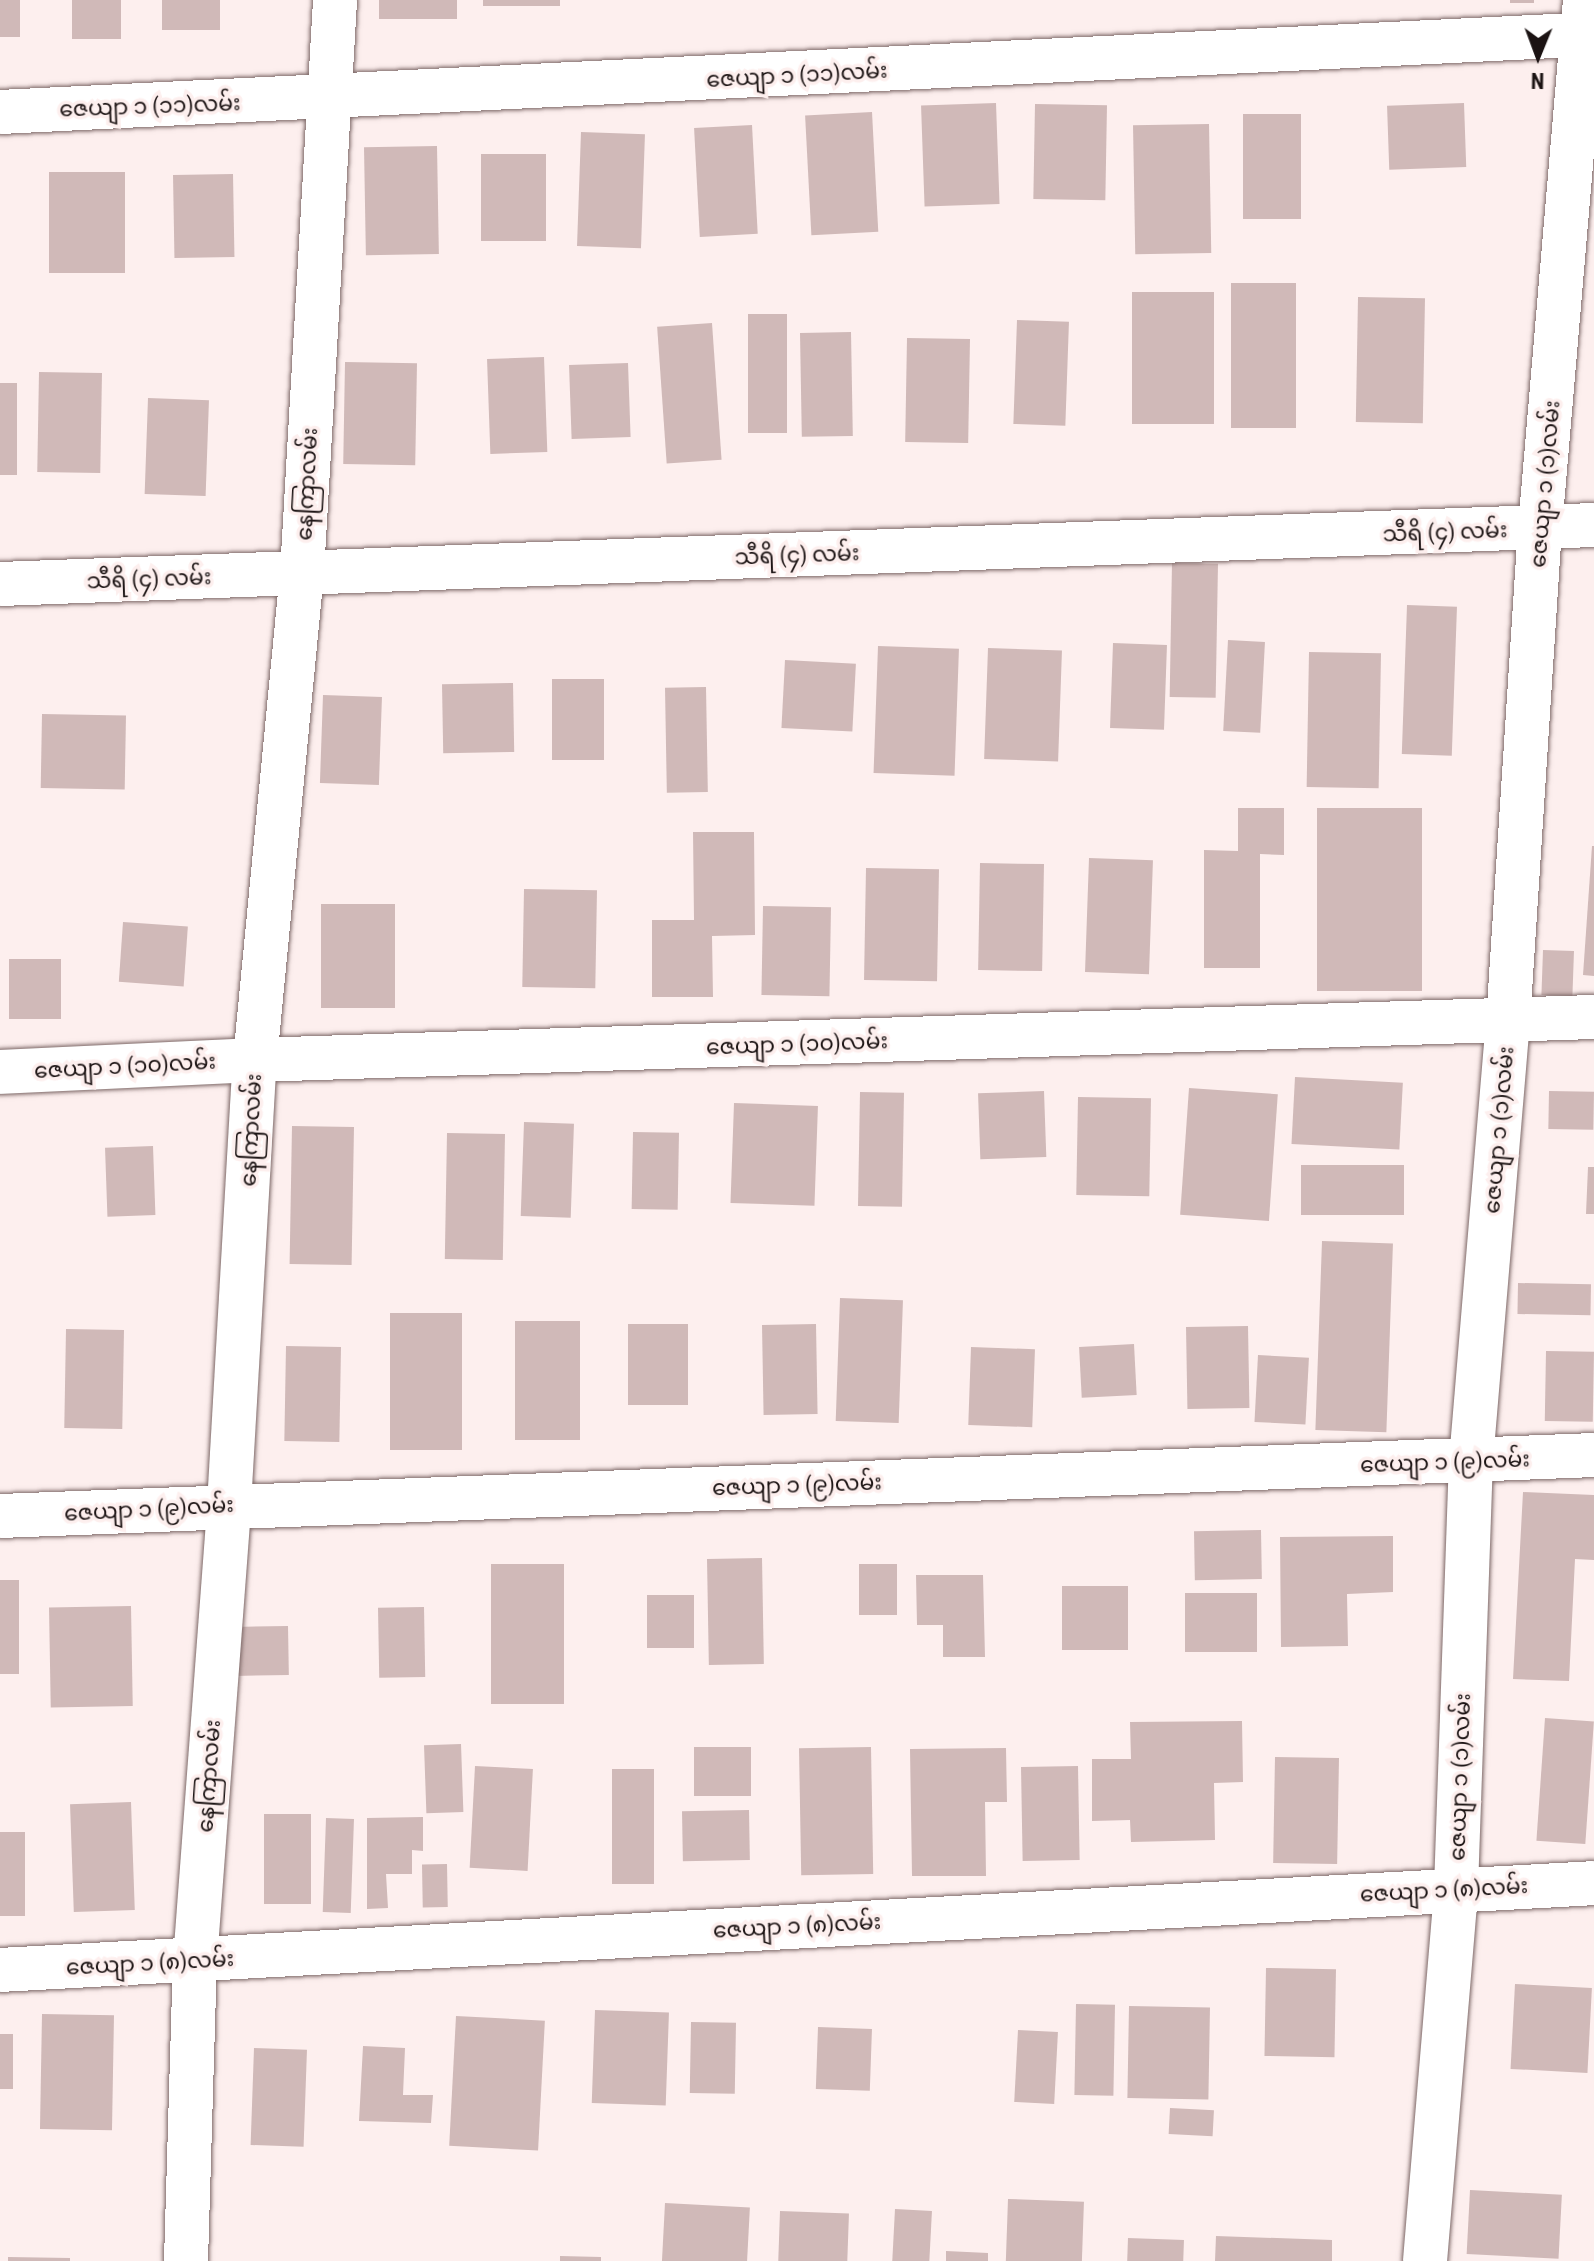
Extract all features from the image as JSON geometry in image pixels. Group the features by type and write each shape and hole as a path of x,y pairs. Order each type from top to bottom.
{"street":[{"name":"နေကြာလမ်း","path":"186,2261 195,1961 229,1505 255,1060 302,573 335,0"},
{"name":"ဇေယျာ ၁ (၁၁)လမ်း","path":"0,112 329,98 1587,23"},
{"name":"ဇေယျာ ၁ (၁)လမ်း","path":"1425,2261 1456,1888 1471,1461 1508,1022 1540,528 1587,23"},
{"name":"သီရိ (၄) လမ်း","path":"0,584 1594,525"},
{"name":"ဇေယျာ ၁ (၁၀)လမ်း","path":"0,1072 255,1060 1594,1017"},
{"name":"ဇေယျာ ၁ (၉)လမ်း","path":"0,1516 1594,1455"},
{"name":"ဇေယျာ ၁ (၈)လမ်း","path":"0,1970 1456,1888 1594,1883"}],"building":[{"path":"0,0 20,0 20,37 0,37"},
{"path":"72,0 121,0 121,39 72,39"},
{"path":"162,0 220,0 220,30 162,30"},
{"path":"379,0 457,0 457,19 379,19"},
{"path":"483,0 560,0 560,6 483,6"},
{"path":"1510,0 1534,0 1534,3 1510,3"},
{"path":"996,103 1000,204 925,207 921,106"},
{"path":"1464,103 1466,167 1389,170 1387,106"},
{"path":"1035,104 1107,105 1105,200 1033,199"},
{"path":"872,112 878,232 811,235 805,116"},
{"path":"1243,114 1301,114 1301,219 1243,219"},
{"path":"1209,124 1211,253 1135,254 1133,125"},
{"path":"752,125 758,234 700,237 694,128"},
{"path":"581,132 645,134 641,248 577,246"},
{"path":"437,146 439,254 366,255 364,147"},
{"path":"481,154 546,154 546,241 481,241"},
{"path":"49,172 125,172 125,273 49,273"},
{"path":"233,174 234,257 174,258 173,175"},
{"path":"1231,283 1296,283 1296,428 1231,428"},
{"path":"1132,292 1214,292 1214,424 1132,424"},
{"path":"1358,297 1425,298 1423,423 1356,422"},
{"path":"748,314 787,314 787,433 748,433"},
{"path":"1017,320 1069,322 1065,426 1013,424"},
{"path":"712,323 722,460 667,464 657,327"},
{"path":"851,332 853,436 802,437 800,333"},
{"path":"907,338 970,339 968,443 905,442"},
{"path":"544,357 547,452 490,454 487,359"},
{"path":"345,362 417,363 415,465 343,464"},
{"path":"628,363 631,437 572,439 569,365"},
{"path":"39,372 102,373 100,473 37,472"},
{"path":"0,383 17,383 17,475 0,475"},
{"path":"148,398 209,400 206,496 145,494"},
{"path":"1172,563 1218,564 1216,698 1170,697"},
{"path":"1407,605 1457,607 1452,756 1402,754"},
{"path":"1228,640 1265,642 1260,733 1223,731"},
{"path":"1113,643 1167,645 1164,730 1110,728"},
{"path":"878,646 959,649 955,776 874,773"},
{"path":"988,648 1062,651 1058,762 984,759"},
{"path":"1309,652 1381,653 1379,788 1307,787"},
{"path":"785,660 856,664 852,732 781,728"},
{"path":"552,679 604,679 604,760 552,760"},
{"path":"513,683 514,752 443,753 442,684"},
{"path":"706,687 708,792 667,793 665,688"},
{"path":"323,695 382,697 379,785 320,783"},
{"path":"42,714 126,715 125,789 41,788"},
{"path":"1238,808 1284,808 1284,855 1260,854 1260,968 1204,968 1204,850 1238,851"},
{"path":"1317,808 1422,808 1422,991 1317,991"},
{"path":"693,832 754,832 755,935 712,936 713,997 652,997 652,920 694,920"},
{"path":"1594,846 1594,976 1583,975"},
{"path":"1089,858 1153,860 1149,974 1085,972"},
{"path":"980,863 1044,864 1042,971 978,970"},
{"path":"866,868 939,869 937,981 864,980"},
{"path":"524,889 597,890 595,988 522,987"},
{"path":"321,904 395,904 395,1008 321,1008"},
{"path":"763,906 831,907 829,996 761,995"},
{"path":"123,922 188,927 184,986 119,982"},
{"path":"1543,950 1574,951 1572,996 1541,995"},
{"path":"9,959 61,959 61,1019 9,1019"},
{"path":"1295,1077 1403,1083 1399,1150 1291,1144"},
{"path":"1189,1088 1278,1094 1269,1221 1180,1215"},
{"path":"1044,1091 1046,1157 980,1159 978,1093"},
{"path":"1549,1091 1594,1092 1593,1130 1548,1129"},
{"path":"860,1092 904,1093 902,1207 858,1206"},
{"path":"1078,1097 1151,1098 1149,1196 1076,1195"},
{"path":"734,1103 818,1106 814,1206 731,1203"},
{"path":"524,1122 574,1124 571,1218 521,1216"},
{"path":"292,1126 354,1127 352,1265 290,1264"},
{"path":"633,1132 679,1133 678,1210 632,1209"},
{"path":"447,1133 505,1134 503,1260 445,1259"},
{"path":"153,1146 155,1215 107,1217 105,1148"},
{"path":"1301,1165 1404,1165 1404,1215 1301,1215"},
{"path":"1588,1167 1594,1167 1594,1214 1586,1214"},
{"path":"1322,1241 1393,1243 1386,1432 1315,1430"},
{"path":"1518,1283 1591,1284 1590,1315 1517,1314"},
{"path":"840,1298 903,1300 899,1423 836,1421"},
{"path":"390,1313 462,1313 462,1450 390,1450"},
{"path":"515,1321 580,1321 580,1440 515,1440"},
{"path":"628,1324 688,1324 688,1405 628,1405"},
{"path":"816,1324 818,1414 764,1415 762,1325"},
{"path":"1248,1326 1249,1408 1187,1409 1186,1327"},
{"path":"66,1329 124,1330 122,1429 64,1428"},
{"path":"1134,1344 1137,1395 1082,1398 1079,1347"},
{"path":"286,1346 341,1347 339,1442 284,1441"},
{"path":"971,1347 1035,1349 1032,1427 968,1425"},
{"path":"1546,1351 1594,1352 1593,1422 1545,1421"},
{"path":"1258,1355 1309,1358 1305,1425 1254,1422"},
{"path":"1523,1492 1594,1495 1594,1560 1575,1559 1569,1681 1513,1679"},
{"path":"1261,1530 1262,1579 1195,1580 1194,1531"},
{"path":"1393,1536 1393,1592 1347,1594 1348,1646 1281,1647 1280,1537"},
{"path":"762,1558 764,1664 709,1665 707,1559"},
{"path":"491,1564 564,1564 564,1704 491,1704"},
{"path":"859,1564 897,1564 897,1615 859,1615"},
{"path":"916,1575 983,1575 985,1657 943,1657 943,1625 917,1625"},
{"path":"0,1580 19,1580 19,1674 0,1674"},
{"path":"1062,1586 1128,1586 1128,1650 1062,1650"},
{"path":"1185,1593 1257,1593 1257,1652 1185,1652"},
{"path":"647,1595 694,1595 694,1648 647,1648"},
{"path":"131,1606 133,1706 51,1707 49,1607"},
{"path":"424,1607 425,1677 379,1678 378,1608"},
{"path":"288,1626 289,1675 234,1676 233,1627"},
{"path":"1545,1718 1594,1721 1585,1844 1536,1841"},
{"path":"1242,1721 1243,1782 1214,1783 1215,1840 1131,1842 1130,1820 1092,1821 1092,1759 1131,1759 1130,1722"},
{"path":"461,1744 463,1812 426,1813 424,1745"},
{"path":"694,1747 751,1747 751,1796 694,1796"},
{"path":"871,1747 873,1874 801,1875 799,1748"},
{"path":"1006,1748 1007,1802 985,1802 986,1876 912,1876 910,1749"},
{"path":"1275,1757 1339,1758 1337,1864 1273,1863"},
{"path":"475,1766 533,1769 528,1871 470,1868"},
{"path":"1078,1766 1080,1860 1023,1861 1021,1767"},
{"path":"612,1769 654,1769 654,1884 612,1884"},
{"path":"131,1802 135,1910 74,1912 70,1804"},
{"path":"749,1810 750,1860 683,1861 682,1811"},
{"path":"264,1814 311,1814 311,1904 264,1904"},
{"path":"423,1817 423,1851 412,1850 412,1874 386,1874 388,1908 367,1909 367,1818"},
{"path":"326,1818 354,1819 351,1913 323,1912"},
{"path":"0,1832 25,1832 25,1916 0,1916"},
{"path":"422,1864 447,1864 448,1907 423,1907"},
{"path":"1266,1968 1336,1969 1334,2057 1264,2056"},
{"path":"1515,1984 1592,1988 1587,2073 1511,2069"},
{"path":"1076,2004 1115,2005 1113,2096 1074,2095"},
{"path":"1129,2006 1210,2007 1208,2099 1127,2098"},
{"path":"595,2010 669,2013 666,2106 592,2103"},
{"path":"42,2014 114,2015 112,2130 40,2129"},
{"path":"456,2016 545,2021 538,2150 449,2146"},
{"path":"691,2022 736,2023 735,2094 690,2093"},
{"path":"818,2027 872,2029 870,2091 816,2089"},
{"path":"1018,2030 1058,2032 1054,2104 1014,2102"},
{"path":"0,2034 13,2034 13,2089 0,2089"},
{"path":"363,2046 405,2048 403,2095 433,2095 431,2123 359,2121"},
{"path":"254,2048 307,2050 304,2147 251,2145"},
{"path":"1170,2108 1214,2110 1213,2136 1169,2134"},
{"path":"1470,2190 1562,2195 1559,2259 1467,2254"},
{"path":"1008,2199 1084,2202 1082,2261 1006,2261"},
{"path":"665,2203 750,2207 747,2261 662,2261"},
{"path":"895,2209 932,2211 929,2261 892,2261"},
{"path":"780,2211 849,2213 847,2261 778,2261"},
{"path":"1216,2236 1332,2240 1332,2261 1215,2261"},
{"path":"1128,2238 1184,2240 1183,2261 1127,2261"},
{"path":"946,2251 988,2253 988,2261 946,2261"},
{"path":"560,2256 601,2257 601,2261 560,2261"},
{"path":"8,2257 70,2258 70,2261 8,2261"}]}
